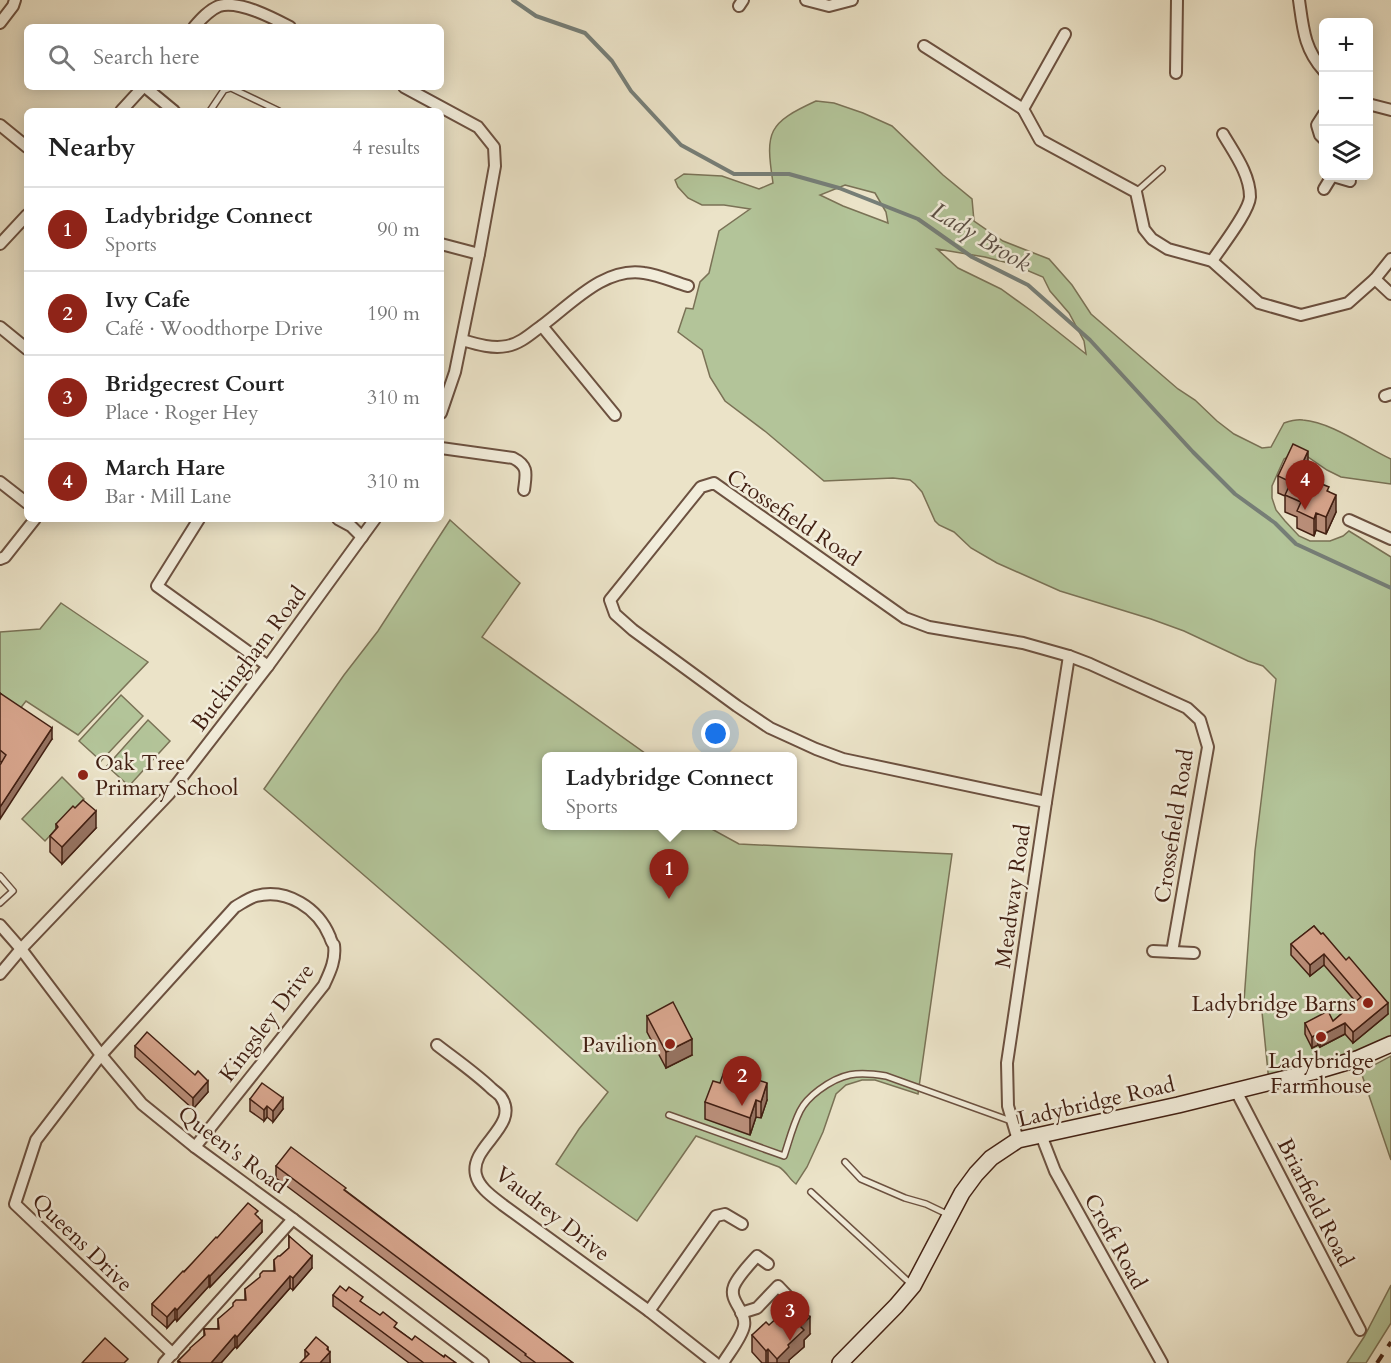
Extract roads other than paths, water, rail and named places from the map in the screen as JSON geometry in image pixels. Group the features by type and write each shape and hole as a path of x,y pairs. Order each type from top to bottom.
{"street":[{"path":"0,23 15,0"},
{"path":"806,0 829,6 852,0"},
{"path":"1176,73 1177,0"},
{"path":"1299,0 1306,43 1319,66"},
{"path":"196,24 203,16 222,3 241,6 284,24"},
{"path":"1023,109 1065,34"},
{"path":"924,46 1023,109 1040,140 1136,192 1144,229 1152,239 1168,249 1212,261 1259,303 1300,315 1348,303 1375,279 1391,259"},
{"path":"124,108 141,90"},
{"path":"148,90 170,108"},
{"path":"410,90 443,108"},
{"path":"1373,105 1391,110"},
{"path":"444,109 478,127 494,147 495,166 462,340 444,405"},
{"path":"0,125 24,145"},
{"path":"1212,261 1246,209 1250,198 1248,182 1242,165 1223,134"},
{"path":"1324,189 1330,180"},
{"path":"0,244 24,218"},
{"path":"444,245 479,254"},
{"path":"462,340 496,347 519,342 595,285 624,274 643,272 688,286"},
{"path":"1375,279 1391,294"},
{"path":"542,326 615,415"},
{"path":"0,327 24,347"},
{"path":"444,448 513,458 521,462 526,471 524,490"},
{"path":"0,482 24,501"},
{"name":"Crossefield Road","path":"1046,802 843,759 816,750 770,729 633,630 615,614 610,600 701,487 714,483 904,618 929,627 1023,643 1069,656 1187,708 1200,720 1208,747 1172,952"},
{"path":"1349,520 1391,539"},
{"path":"0,559 33,522"},
{"path":"197,522 157,586 268,666"},
{"path":"344,522 362,537"},
{"name":"Buckingham Road","path":"0,974 21,949 169,794 268,666 373,522"},
{"name":"Meadway Road","path":"1018,1140 1011,1121 1006,1095 1007,1064 1069,656"},
{"name":"Kingsley Drive","path":"101,1055 235,907 255,896 276,894 295,899 314,912 326,927 333,945 333,965 324,985 195,1147"},
{"name":"Queen's Road","path":"0,925 142,1104 195,1147 483,1363"},
{"path":"1153,951 1194,953"},
{"name":"Ladybridge Road","path":"840,1363 913,1286 962,1193 976,1174 990,1158 1018,1140 1178,1105 1320,1070 1357,1059 1391,1044"},
{"name":"Vaudrey Drive","path":"437,1045 481,1078 502,1098 504,1104 506,1111 500,1128 486,1144 475,1162 476,1176 484,1189 649,1311 715,1363"},
{"name":"Queens Drive","path":"101,1055 36,1140 15,1204 173,1354"},
{"name":"Briarfield Road","path":"1236,1090 1360,1330"},
{"name":"Croft Road","path":"1041,1135 1055,1171 1162,1363"},
{"path":"649,1311 717,1216 725,1214 742,1224"},
{"path":"164,1363 293,1219"},
{"path":"723,1363 745,1326 745,1320 734,1300 734,1286 757,1256 768,1264"},
{"path":"741,1313 757,1308 778,1286 800,1309"}],"lane":[{"path":"212,108 224,90"},
{"path":"235,90 273,108"},
{"path":"1136,192 1162,169"},
{"path":"0,876 13,891 0,903"},
{"path":"669,1115 784,1156 800,1109 811,1096 836,1079 846,1075 867,1073 886,1076 1011,1121"},
{"path":"845,1162 861,1179 905,1198 926,1204 950,1216"},
{"path":"811,1192 913,1286"}],"waterway":[{"name":"Lady Brook","path":"513,0 536,16 585,33 612,61 631,91 681,145 734,174 789,174 839,188 918,219 972,257 1028,285 1090,340 1235,494 1275,523 1296,544 1391,588"}],"railway":[{"path":"1377,1363 1391,1342"}],"place":[{"name":"March Hare","path":"1305,510"},
{"name":"Oak Tree Primary School","path":"83,775"},
{"name":"Ladybridge Connect","path":"669,899"},
{"name":"Ladybridge Barns","path":"1368,1003"},
{"name":"Ladybridge Farmhouse","path":"1321,1037"},
{"name":"Pavilion","path":"670,1044"},
{"name":"Ivy Cafe","path":"742,1106"},
{"name":"Bridgecrest Court","path":"790,1341"}]}
